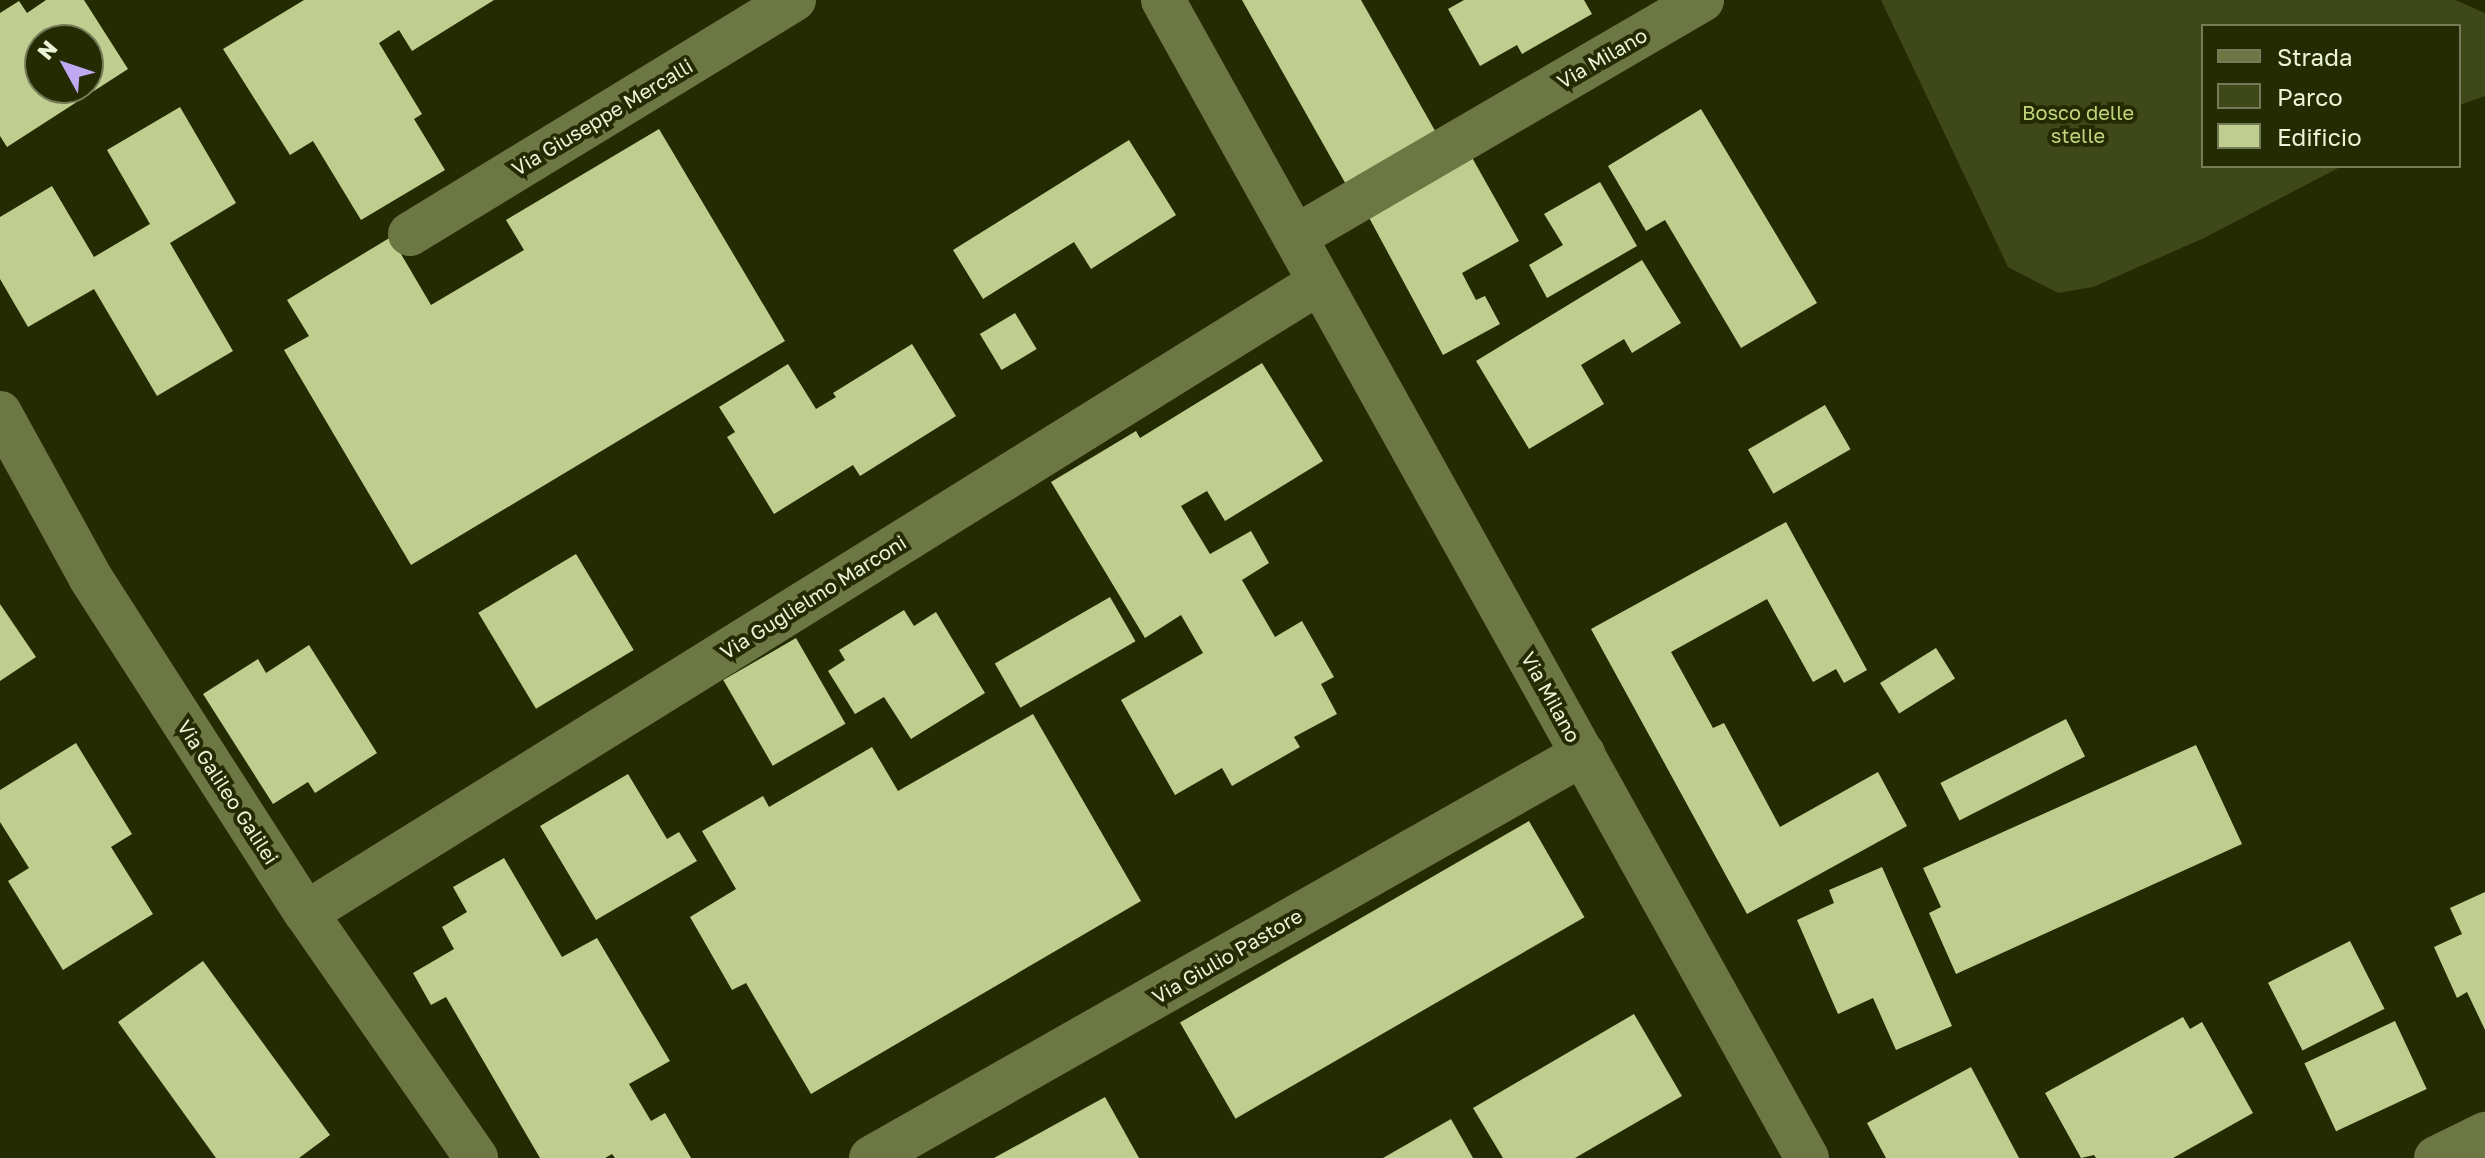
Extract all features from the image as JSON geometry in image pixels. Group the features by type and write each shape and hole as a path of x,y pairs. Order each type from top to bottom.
{"street":[{"name":"Via Giuseppe Mercalli","path":"410,234 794,0"},
{"name":"Via Milano","path":"1163,0 1807,1158"},
{"name":"Via Milano","path":"1295,237 1702,0"},
{"name":"Via Guglielmo Marconi","path":"306,913 1320,282"},
{"name":"Via Galileo Galilei","path":"0,413 90,577 306,913 476,1158"},
{"name":"Via Giulio Pastore","path":"871,1158 1583,754"},
{"path":"2436,1158 2485,1134"}],"green space":[{"name":"Bosco delle stelle","path":"1881,0 2455,0 2485,13 2485,96 2461,104 2461,24 2201,24 2201,168 2338,168 2204,238 2093,287 2058,293 2008,267"}],"building":[{"path":"46,0 84,0 99,24 24,24 24,104 74,104 7,147 0,136 0,13 19,1 27,13"},
{"path":"304,0 494,0 412,51 399,30 379,43 422,114 414,119 445,170 361,220 313,141 290,155 223,49"},
{"path":"1242,0 1361,0 1438,136 1348,188"},
{"path":"1464,0 1584,0 1592,14 1522,54 1517,45 1480,66 1448,9"},
{"path":"104,31 128,69 104,84"},
{"path":"180,107 236,203 170,243 233,351 157,396 94,289 28,327 0,279 0,217 52,186 94,257 150,224 107,150"},
{"path":"1701,109 1817,303 1741,348 1665,220 1646,231 1608,166"},
{"path":"659,129 785,341 411,565 284,350 309,336 287,300 391,237 431,305 524,250 506,220"},
{"path":"1129,140 1176,215 1091,269 1074,242 983,299 953,250"},
{"path":"1470,154 1519,241 1462,273 1476,300 1485,296 1500,324 1443,355 1366,212"},
{"path":"1600,182 1637,246 1547,298 1529,265 1563,245 1544,214"},
{"path":"1642,260 1681,323 1632,353 1624,339 1581,365 1604,404 1529,449 1476,361"},
{"path":"1015,313 1037,349 1001,370 980,334"},
{"path":"912,344 956,416 860,476 853,465 774,514 727,437 735,432 719,407 788,364 816,409 836,397 833,393"},
{"path":"1262,363 1323,461 1225,521 1207,491 1181,506 1210,554 1251,531 1269,563 1242,580 1275,637 1302,621 1334,677 1321,684 1337,714 1294,737 1300,747 1232,786 1222,768 1175,795 1121,700 1203,653 1181,615 1145,638 1051,482 1136,431 1140,438"},
{"path":"1825,405 1850,449 1773,494 1748,450"},
{"path":"1786,522 1867,670 1844,683 1836,669 1813,682 1767,599 1671,652 1713,728 1724,723 1780,827 1878,772 1907,826 1747,914 1591,629"},
{"path":"576,554 634,650 536,709 478,613"},
{"path":"1110,597 1136,641 1020,708 995,664"},
{"path":"0,604 36,657 0,681"},
{"path":"904,610 914,626 936,612 985,693 911,739 884,697 855,714 828,671 845,660 839,650"},
{"path":"796,638 846,724 773,766 723,680"},
{"path":"309,645 377,753 315,793 308,782 273,804 203,694 258,659 266,673"},
{"path":"1936,648 1955,679 1899,714 1880,683"},
{"path":"1033,714 1141,901 811,1094 746,983 732,990 690,917 736,889 702,831 763,796 769,807 872,747 898,791"},
{"path":"2066,719 2085,756 1959,820 1940,783"},
{"path":"76,743 132,834 111,847 153,914 63,970 8,881 29,868 0,822 0,790"},
{"path":"2196,745 2242,844 1956,974 1929,913 1941,907 1923,868"},
{"path":"628,774 667,839 679,832 697,861 596,920 540,826"},
{"path":"1529,821 1584,917 1235,1119 1180,1022"},
{"path":"504,858 562,957 597,938 670,1061 629,1084 651,1121 665,1113 691,1158 615,1158 612,1154 605,1158 540,1158 446,997 431,1005 413,973 454,949 442,927 467,912 453,887"},
{"path":"1882,867 1952,1026 1896,1050 1873,998 1838,1014 1797,920 1834,903 1829,890"},
{"path":"2485,892 2485,1030 2467,992 2457,998 2434,947 2462,934 2450,908"},
{"path":"2350,941 2385,1009 2303,1050 2268,983"},
{"path":"203,961 330,1135 299,1158 216,1158 118,1022"},
{"path":"1634,1014 1682,1096 1575,1158 1503,1158 1473,1108"},
{"path":"2183,1017 2190,1029 2202,1022 2253,1113 2173,1158 2096,1158 2094,1155 2081,1158 2045,1093"},
{"path":"2395,1021 2427,1089 2336,1131 2304,1063"},
{"path":"1971,1067 2019,1158 1886,1158 1867,1123"},
{"path":"1105,1097 1139,1158 994,1158"},
{"path":"1451,1119 1473,1158 1383,1158"}]}
